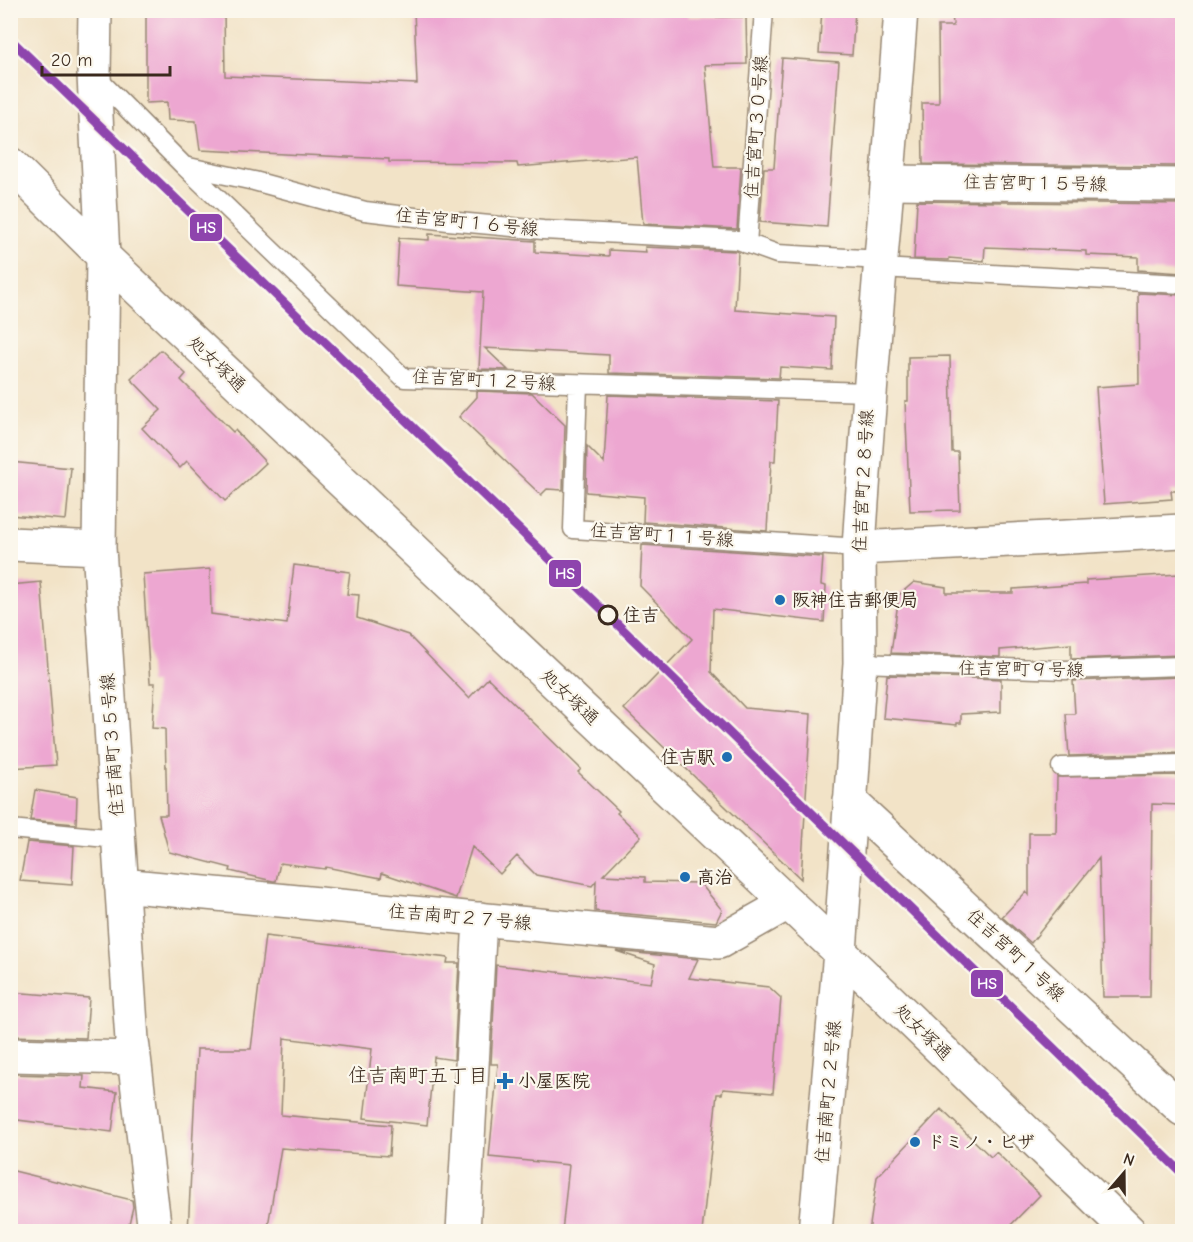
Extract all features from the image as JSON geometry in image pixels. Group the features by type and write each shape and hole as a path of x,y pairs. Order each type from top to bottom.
{"street":[{"name":"住吉南町３５号線","path":"94,10 94,75 104,256 99,548 134,1058 155,1232"},
{"name":"住吉宮町２８号線","path":"840,952 860,663 859,548 868,392 902,10"},
{"name":"処女塚通","path":"10,164 104,256 840,952 1130,1232"},
{"name":"住吉宮町１５号線","path":"888,182 1182,185"},
{"path":"859,548 1182,531"},
{"path":"10,544 99,548"},
{"name":"住吉宮町１号線","path":"850,801 1182,1109"},
{"name":"住吉南町２７号線","path":"121,885 719,942 788,903"},
{"path":"463,1232 480,919"},
{"name":"住吉南町２２号線","path":"815,1232 840,952"},
{"path":"10,1055 134,1058"}],"lane":[{"name":"住吉宮町３０号線","path":"747,244 764,10"},
{"path":"94,75 184,166"},
{"name":"住吉宮町１６号線","path":"184,166 365,211 448,221 533,229 738,240 777,254 880,264 1182,284"},
{"name":"住吉宮町１２号線","path":"184,166 404,378 868,392"},
{"name":"住吉宮町１１号線","path":"578,384 573,529 859,548"},
{"name":"住吉宮町９号線","path":"860,663 1065,670 1182,666"},
{"path":"1061,766 1182,764"},
{"path":"10,829 118,839"}],"building":[{"path":"146,10 224,10 225,76 417,84 414,10 647,10 647,13 688,12 688,17 746,17 747,64 705,65 714,167 741,167 737,229 643,224 637,157 518,167 517,163 389,162 389,159 200,150 196,121 168,120 167,102 146,103"},
{"path":"822,10 855,10 852,55 819,53"},
{"path":"952,10 1182,10 1182,166 923,164 922,103 939,103 938,26 953,26"},
{"path":"782,58 839,62 827,227 760,222 764,168 774,168"},
{"path":"917,201 1182,204 1182,273 1138,270 1138,257 1086,255 1086,251 985,247 984,261 949,258 949,260 914,259"},
{"path":"429,234 535,241 535,252 609,256 609,250 646,252 645,247 736,251 738,252 735,310 834,317 832,370 780,367 779,378 609,373 609,355 485,348 508,370 479,369 483,292 396,286 399,238 429,240"},
{"path":"1138,293 1182,295 1182,491 1171,491 1172,499 1104,504 1096,387 1139,384"},
{"path":"161,350 186,374 181,380 233,432 235,430 266,463 225,501 187,461 180,468 142,428 161,410 131,379"},
{"path":"950,356 952,452 958,452 960,510 910,511 905,401 908,401 908,357"},
{"path":"477,391 532,393 565,425 563,490 547,489 541,495 459,417 477,397"},
{"path":"608,395 778,401 775,461 771,461 767,531 643,522 644,497 586,492 587,446 604,463"},
{"path":"10,462 71,468 66,520 10,515"},
{"path":"642,545 823,557 821,585 826,586 824,622 713,609 711,672 745,708 811,714 801,879 624,709 692,639 640,586"},
{"path":"294,565 350,572 347,594 359,595 357,618 408,635 469,698 488,678 581,769 578,772 619,811 617,813 641,836 603,875 645,877 645,882 700,883 722,910 716,922 595,911 596,881 592,886 536,875 517,856 500,874 472,847 456,898 382,873 381,878 326,867 325,869 280,863 276,881 273,881 230,871 231,868 169,852 159,815 167,815 165,729 152,728 155,683 150,683 143,574 210,569 211,614 287,624"},
{"path":"1179,574 1182,655 1071,659 1071,644 1000,650 1000,657 891,653 899,595 914,582 946,587 946,593 1013,593 1013,589 1086,584 1086,580"},
{"path":"41,582 56,765 10,768 10,585"},
{"path":"887,675 1001,679 1001,712 961,714 961,723 957,725 883,718"},
{"path":"1182,677 1182,753 1069,756 1066,714 1075,714 1073,681"},
{"path":"1182,775 1182,805 1152,804 1150,997 1103,997 1099,858 1031,943 1002,917 1026,892 1029,896 1029,833 1056,833 1057,777"},
{"path":"35,790 77,797 76,824 30,820"},
{"path":"27,842 74,846 72,885 20,881"},
{"path":"265,936 448,958 447,963 459,963 454,1060 434,1057 427,1125 364,1118 372,1049 284,1038 281,1115 391,1125 389,1156 281,1148 267,1232 188,1232 197,1049 251,1049"},
{"path":"616,951 698,959 689,978 769,987 781,998 773,1093 723,1089 722,1094 717,1094 702,1232 562,1232 569,1165 489,1157 498,1064 491,1064 496,965 651,983 655,964"},
{"path":"10,992 89,998 86,1038 10,1036"},
{"path":"10,1074 84,1076 83,1088 117,1092 112,1132 10,1119"},
{"path":"941,1109 991,1157 996,1152 1040,1195 1004,1232 869,1232 877,1177"},
{"path":"10,1170 132,1200 133,1207 127,1232 10,1232"}],"transit line":[{"name":"HS","path":"10,39 608,615 1182,1173"}],"place":[{"name":"阪神住吉郵便局","path":"780,600"},
{"name":"住吉","path":"608,615"},
{"name":"住吉駅","path":"727,757"},
{"name":"高治","path":"685,877"},
{"name":"小屋医院","path":"505,1081"},
{"name":"ドミノ・ピザ","path":"915,1142"}],"district":[{"name":"住吉南町五丁目","path":"418,1075"}]}
